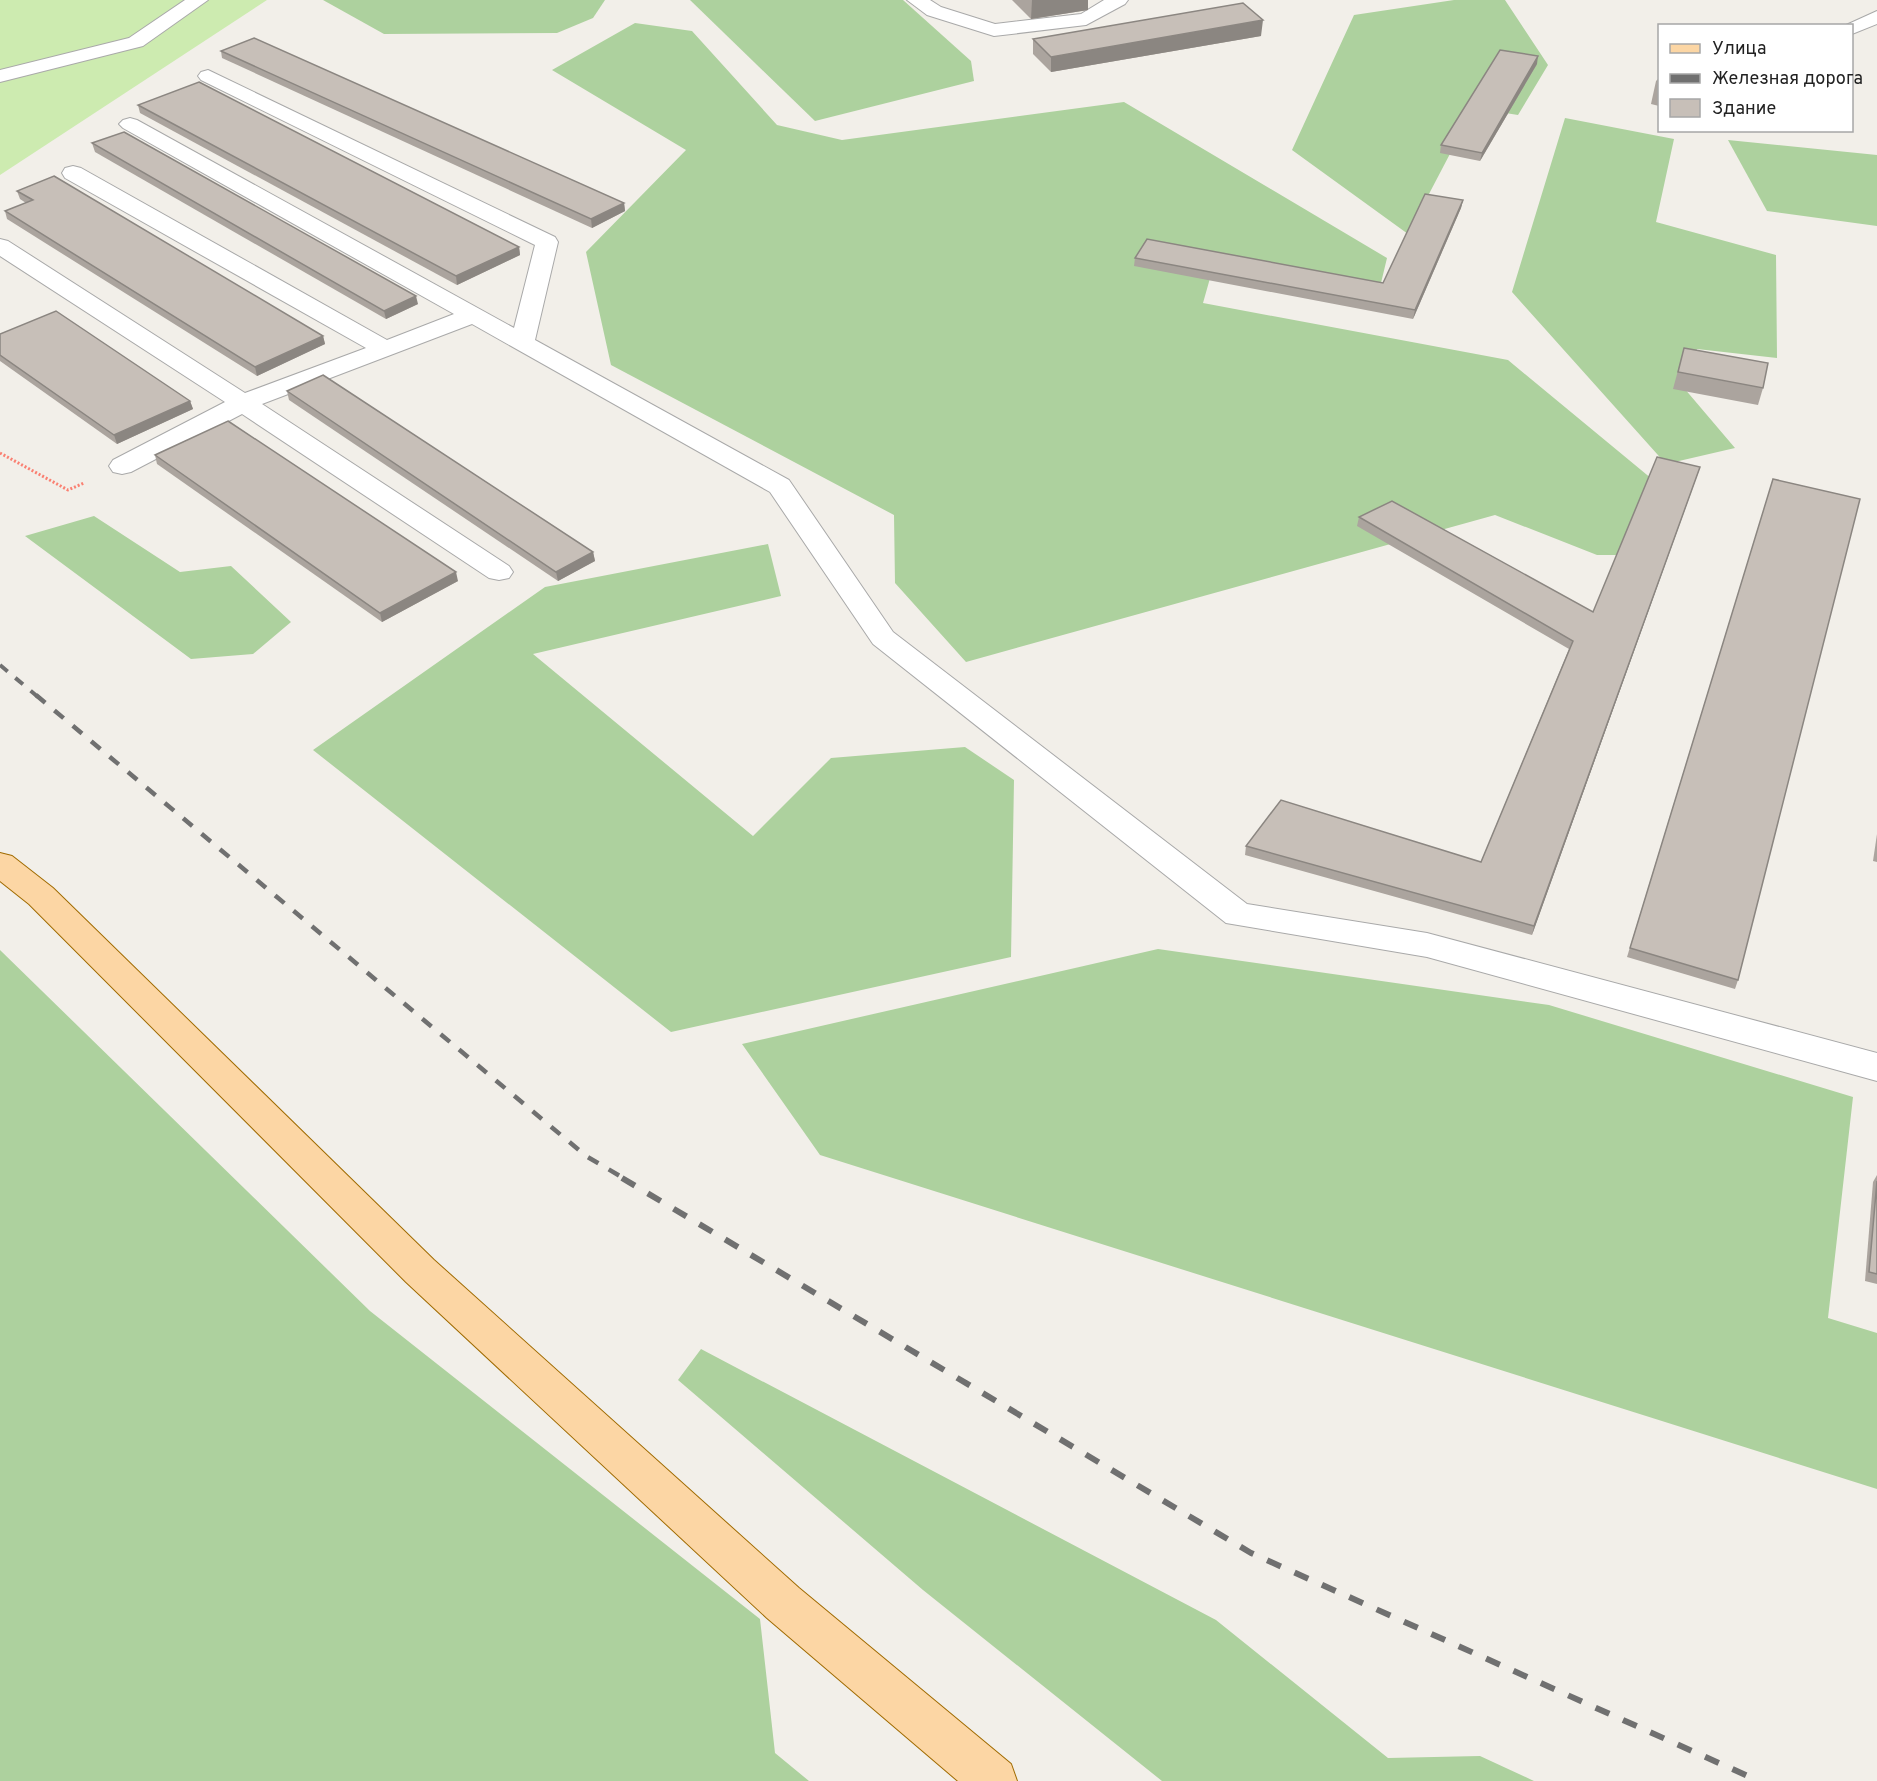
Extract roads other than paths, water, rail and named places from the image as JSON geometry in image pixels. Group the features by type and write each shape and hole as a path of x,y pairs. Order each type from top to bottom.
{"main road":[{"path":"0,864 41,896 420,1271 783,1604 994,1781"}],"street":[{"path":"0,76 136,42 198,0"},
{"path":"916,0 934,11 994,30 1086,19 1119,0"},
{"path":"1853,27 1877,17"},
{"path":"208,76 547,242 522,343"},
{"path":"130,124 780,486 883,638 1238,915 1427,945 1877,1067"},
{"path":"74,173 386,349"},
{"path":"0,246 499,572"},
{"path":"122,466 243,403 472,316"}],"railway":[{"path":"0,665 38,697"},
{"path":"36,695 586,1156 625,1179"},
{"path":"622,1178 1251,1553 1759,1781"}]}
